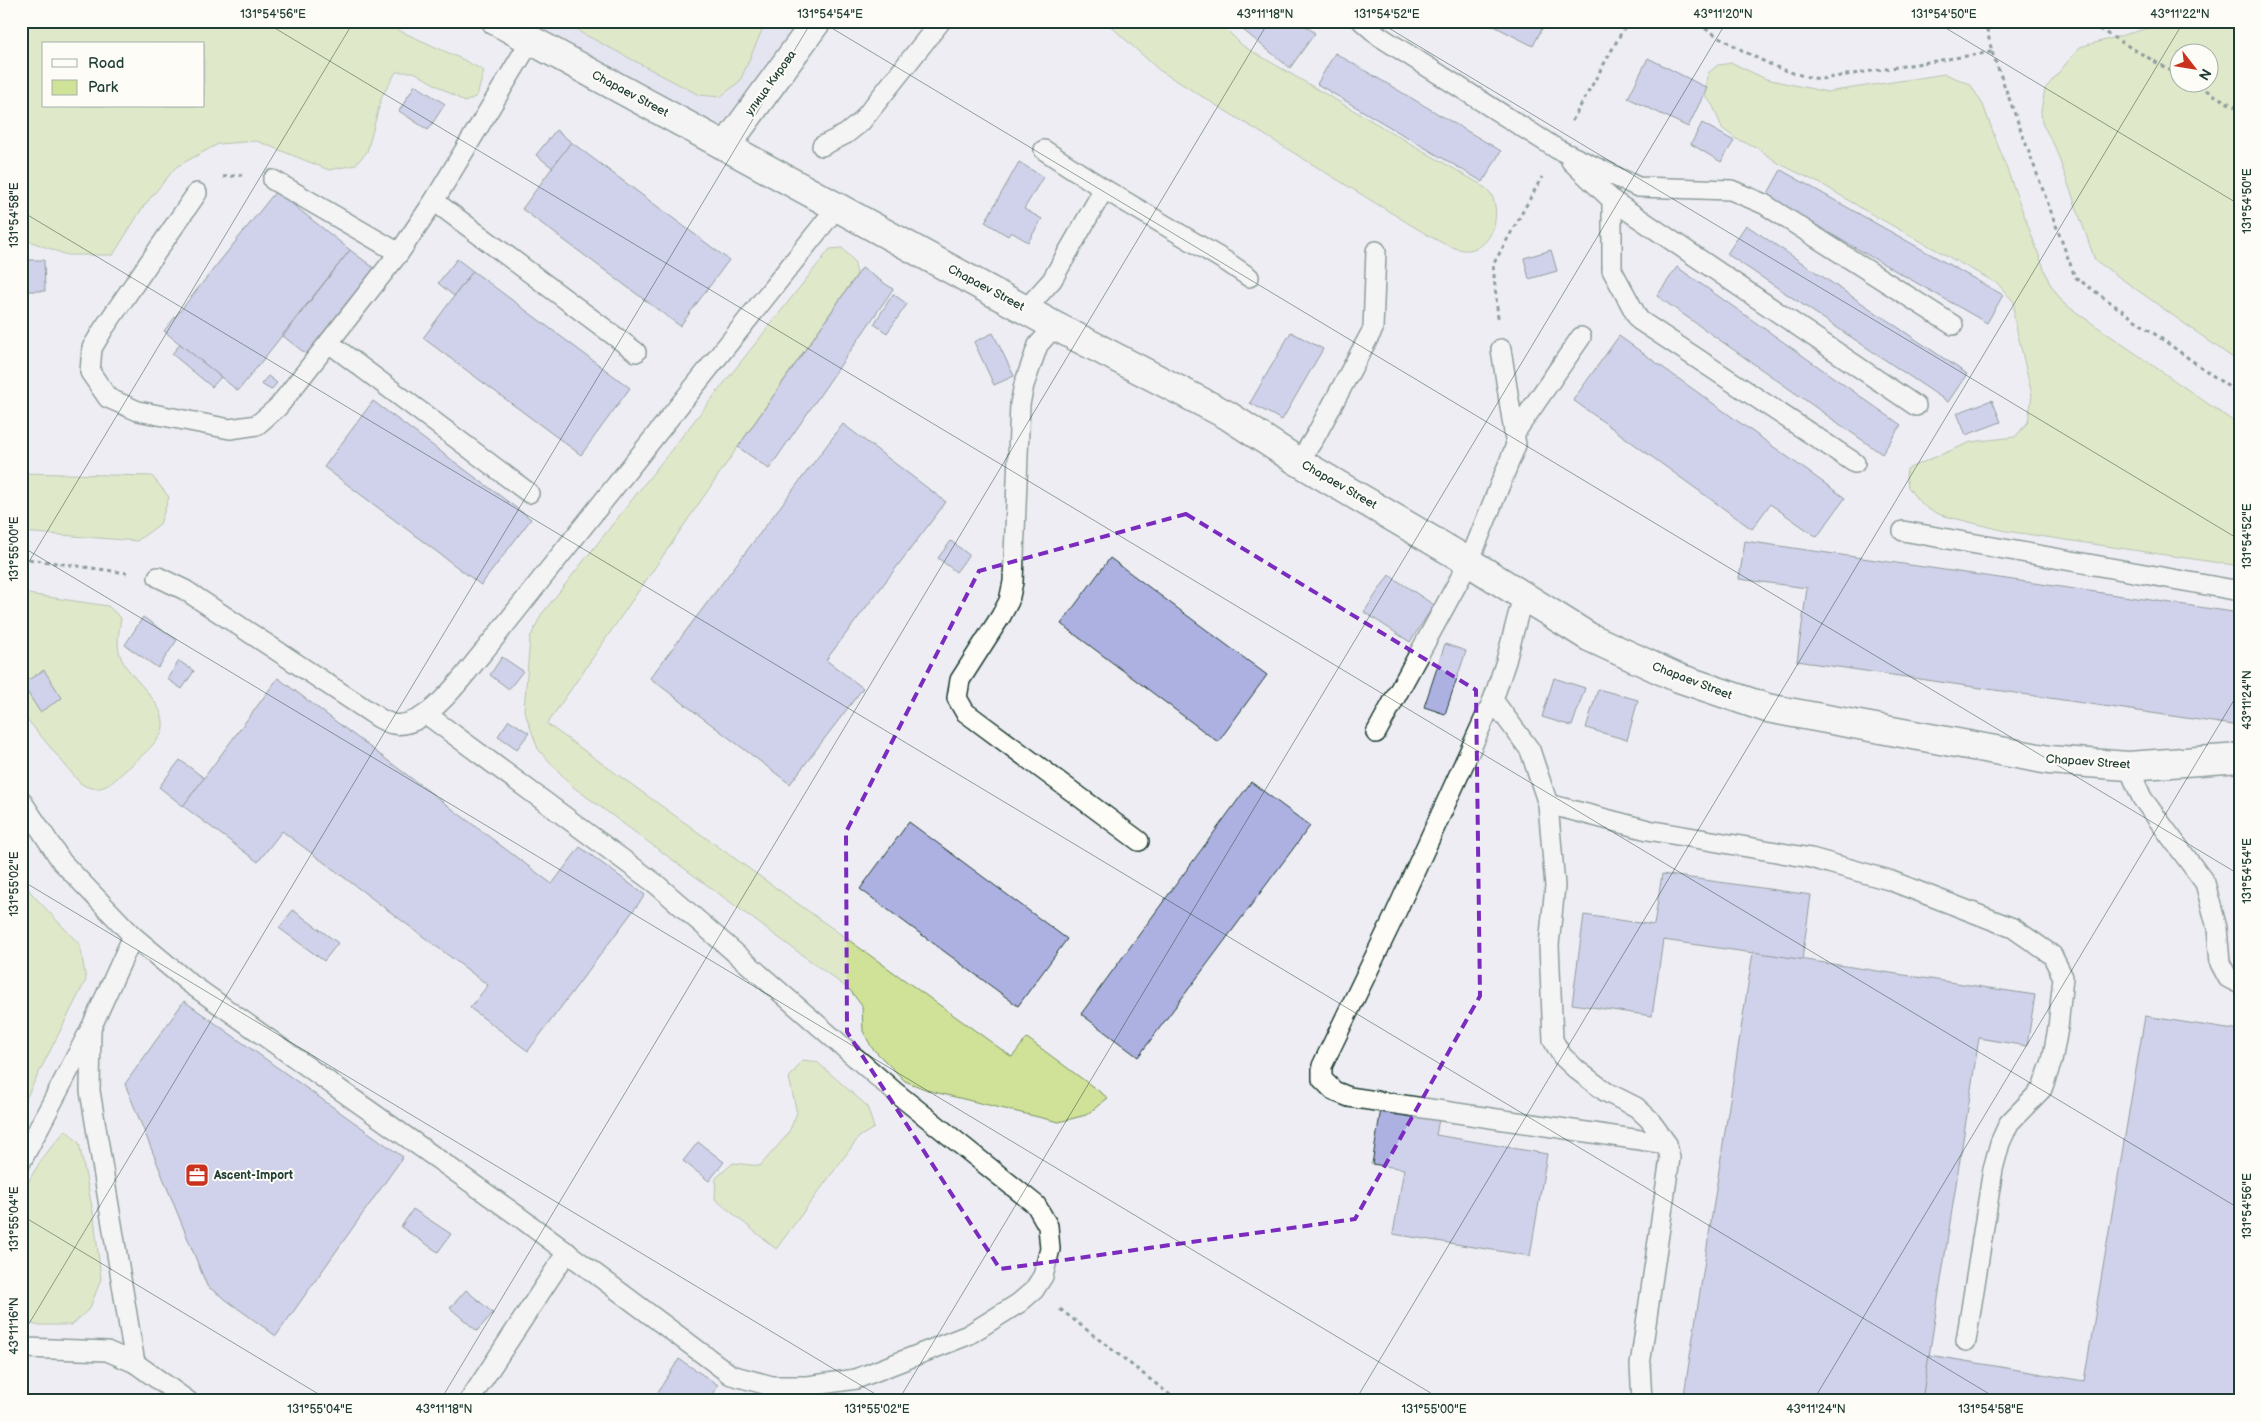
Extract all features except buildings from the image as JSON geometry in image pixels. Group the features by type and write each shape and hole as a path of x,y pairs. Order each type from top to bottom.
{"main road":[{"name":"Chapaev Street","path":"496,21 1055,326 1226,415 1299,462 1470,562 1590,638 1676,677 1767,708 2049,760 2128,766 2240,758"},
{"name":"улица Кирова","path":"726,146 816,21"}],"lane":[{"path":"822,146 846,134 862,122 941,21"},
{"path":"1362,21 1379,36 1557,149 1638,187 1731,190 1764,204 1953,325"},
{"path":"197,193 92,348 90,372 108,398 138,411 230,429 257,425 278,407 399,253 434,200 531,40"},
{"path":"1557,149 1612,200 1916,406"},
{"path":"1044,150 1104,189 1227,262 1248,277"},
{"path":"273,180 399,253"},
{"path":"1026,309 1052,280 1104,189"},
{"path":"434,200 636,352"},
{"path":"1612,200 1612,270 1639,320 1855,463"},
{"path":"158,577 185,590 378,718 393,724 419,720 436,707 485,650 837,207"},
{"path":"1299,462 1315,437 1373,330 1376,250"},
{"path":"1055,326 1038,345 1020,404 1013,582 1009,601 960,680 957,698 965,712 1139,841"},
{"path":"1514,434 1581,337"},
{"path":"329,343 529,493"},
{"path":"1376,733 1470,562 1516,444 1501,349"},
{"path":"1904,532 2240,592"},
{"path":"1523,596 1506,661 1493,700 1322,1066 1322,1079 1334,1091 1349,1098 1667,1144"},
{"path":"1493,700 1530,750 1548,804 1555,886 1549,945 1553,1040 1562,1056 1577,1070 1606,1092 1636,1107 1649,1119 1667,1144 1670,1158 1640,1365 1642,1401"},
{"path":"21,800 62,862 133,936 201,991 567,1252 731,1376 772,1386 808,1386 856,1379 968,1335 1019,1303 1034,1290 1043,1276 1050,1249 1048,1226 1036,1205 895,1092 656,884 426,714"},
{"path":"2128,766 2142,798 2205,883 2217,928 2220,964 2228,978 2240,984"},
{"path":"1548,804 1648,830 1811,858 1889,880 2013,928 2052,954 2063,977 2058,1028 2052,1061 2042,1089 2009,1123 2000,1143 1993,1169 1966,1341"},
{"path":"21,1162 91,1028 133,936"},
{"path":"91,1028 90,1091 136,1364"},
{"path":"469,1401 567,1252"},
{"path":"21,1345 25,1348 107,1351 136,1364 188,1401"}],"path":[{"path":"1501,349 1493,265 1628,21"},
{"path":"1691,21 1767,65 1801,77 1821,79 1992,52"},
{"path":"1985,21 1992,52 2075,276 2240,396"},
{"path":"2085,21 2168,69"},
{"path":"2209,92 2240,110"},
{"path":"197,193 223,177 248,174 273,180"},
{"path":"21,558 158,577"},
{"path":"1034,1290 1178,1401"}],"highlighted area":[{"path":"1186,514 1476,690 1480,996 1355,1219 1000,1269 847,1032 846,832 979,571"}],"shaded area":[{"path":"514,21 803,21 726,129"}],"green space":[{"path":"21,21 378,21 484,71 477,96 465,102 414,72 396,72 382,96 367,152 355,165 329,170 257,141 218,144 176,167 143,207 113,255 67,255 21,238"},
{"path":"571,21 766,21 740,81 720,97 699,95 580,32"},
{"path":"1105,21 1218,21 1243,46 1489,191 1496,211 1493,228 1489,236 1477,248 1469,250 1449,246 1434,239 1159,70"},
{"path":"2174,21 2240,21 2240,363 2095,260 2055,147 2042,123 2041,111 2045,89 2080,47"},
{"path":"1732,63 1766,79 1827,92 1945,74 1970,84 1983,105 2049,282 2063,303 2240,426 2240,566 2006,531 1941,515 1928,509 1917,499 1908,487 1907,469 1971,442 2015,437 2028,422 2032,395 2014,318 2014,302 1998,284 1866,211 1825,186 1778,163 1756,147 1736,139 1722,128 1713,106 1706,97 1705,87 1708,73 1718,65"},
{"path":"842,248 854,261 857,274 547,724 1012,1057 1027,1038 1108,1098 1086,1115 1059,1122 930,1091 905,1081 872,1048 863,1031 862,1006 850,990 572,786 538,749 524,710 530,638 541,615 830,249"},
{"path":"21,473 152,476 169,497 160,524 137,541 22,532"},
{"path":"21,593 108,606 121,618 118,639 120,655 127,668 157,705 163,724 161,734 153,745 109,785 100,788 90,788 80,783 21,712"},
{"path":"21,877 31,893 80,945 86,980 21,1108"},
{"path":"803,1060 817,1062 867,1106 874,1128 859,1137 776,1249 715,1199 716,1178 733,1163 760,1166 788,1134 797,1113 789,1078"},
{"path":"66,1130 79,1143 94,1217 101,1279 90,1308 72,1325 34,1325 24,1315 21,1304 21,1201 34,1172"}],"place":[{"name":"Ascent-Import","path":"197,1175"}]}
